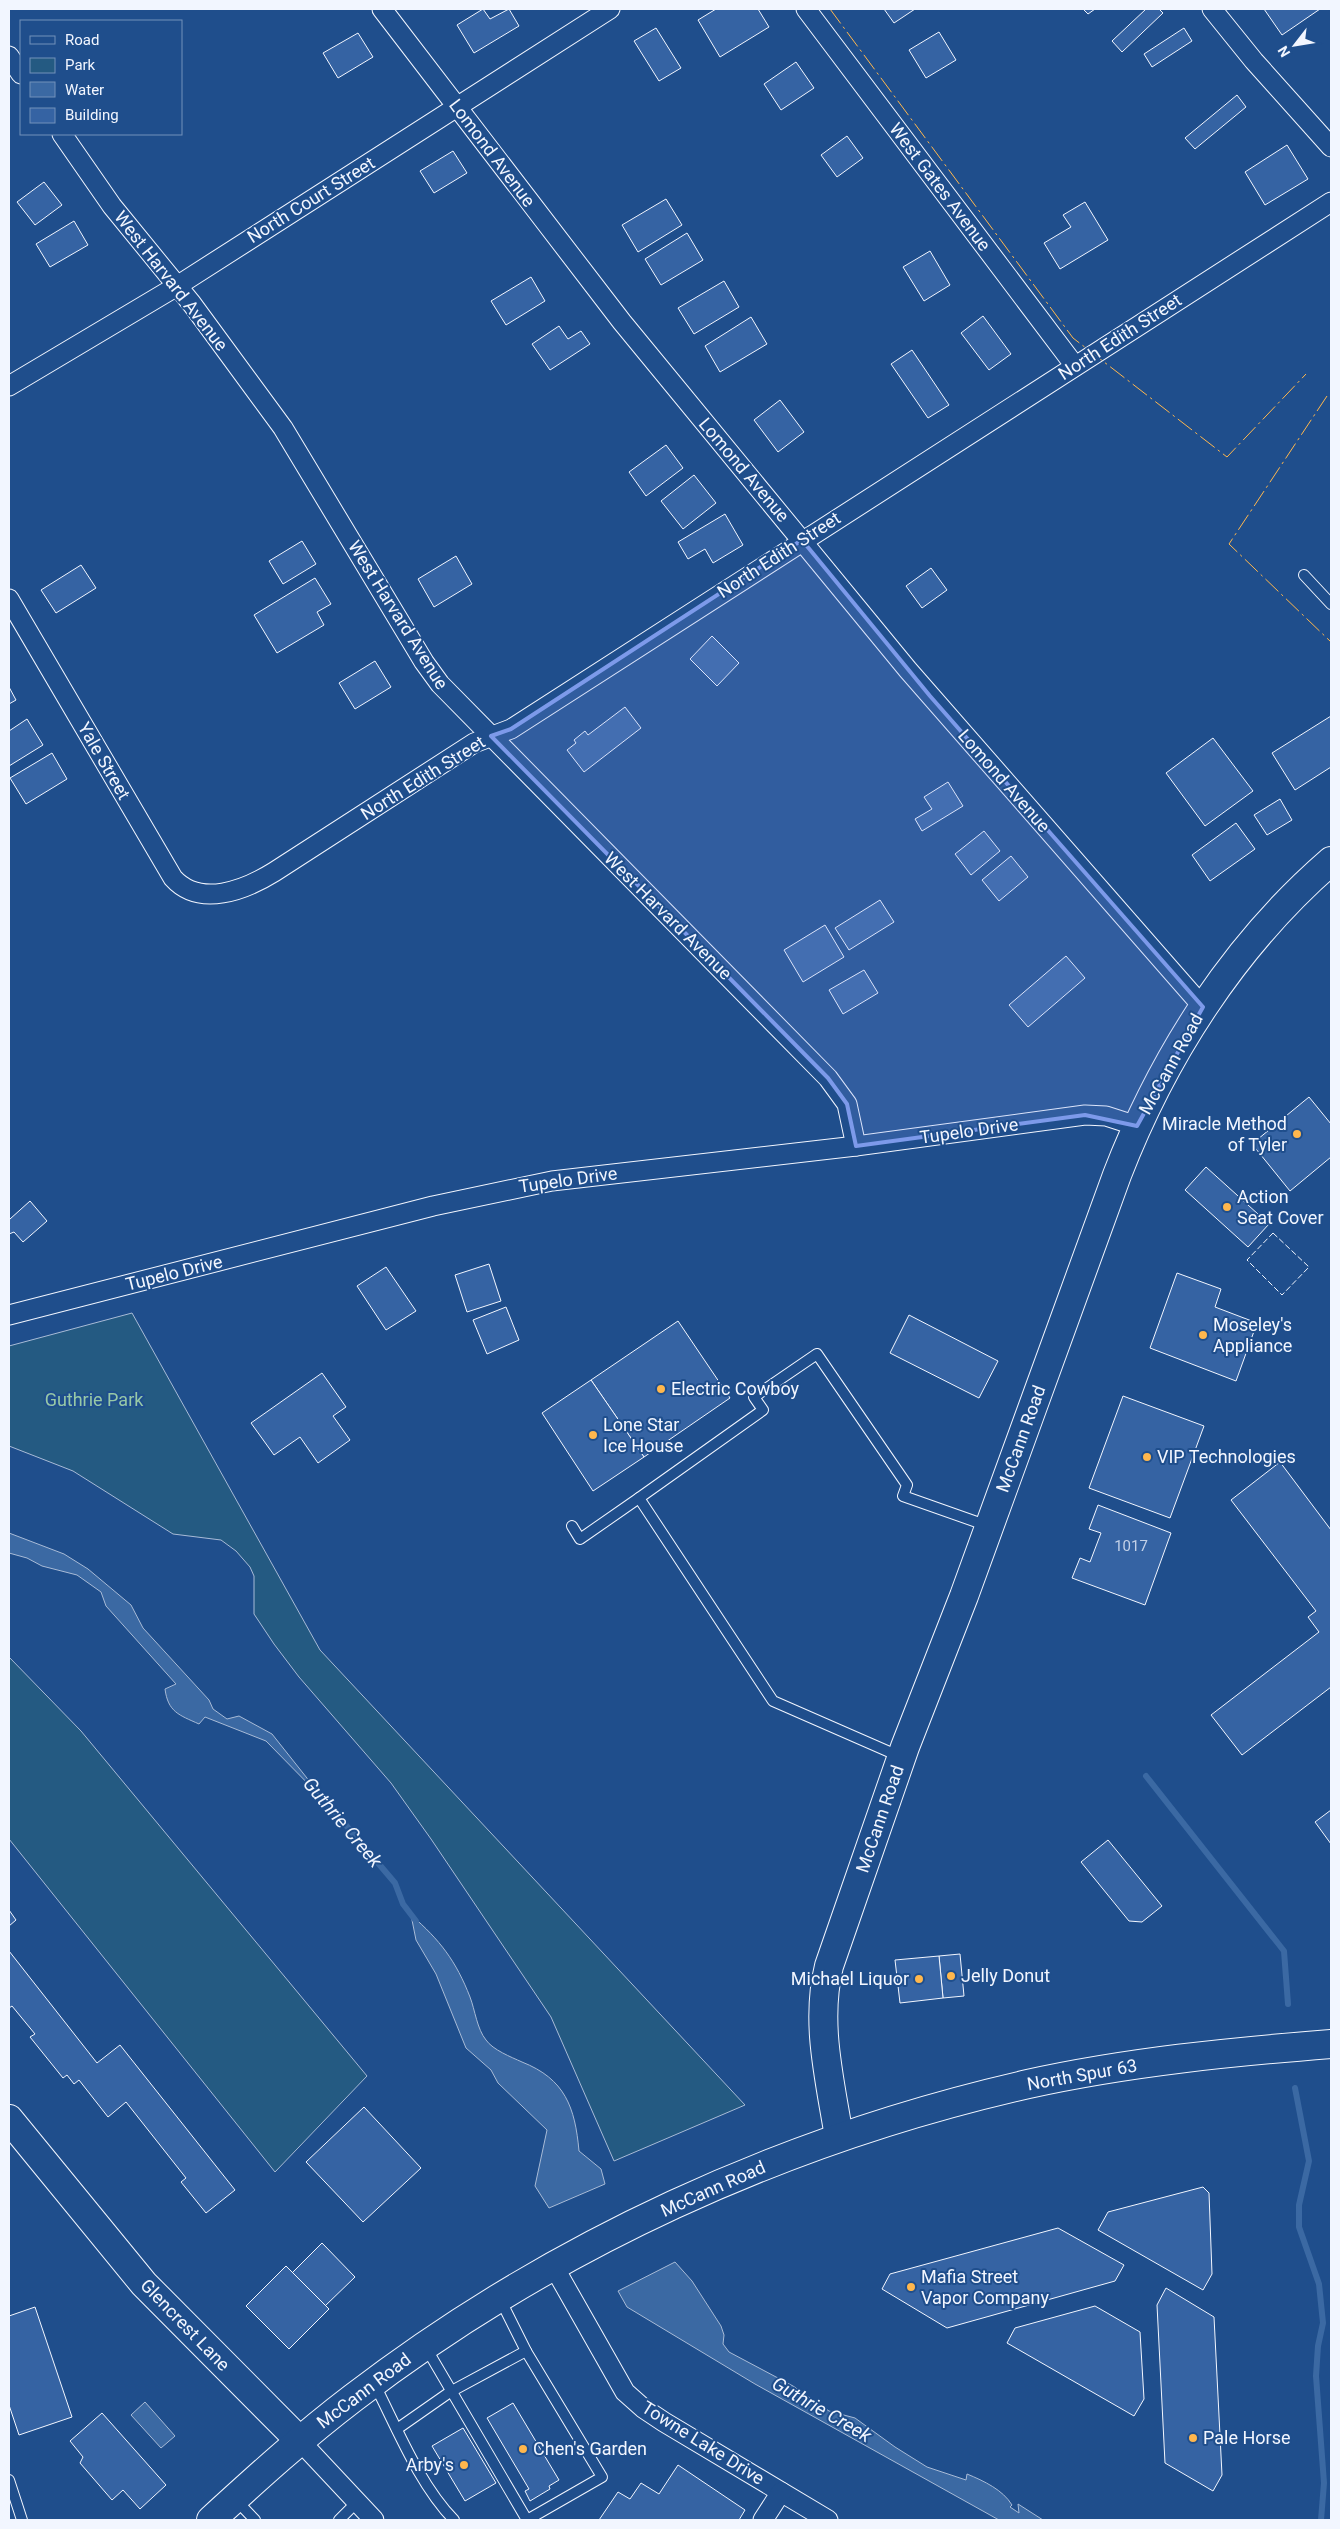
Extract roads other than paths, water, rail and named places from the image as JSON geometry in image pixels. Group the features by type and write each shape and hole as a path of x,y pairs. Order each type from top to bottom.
{"street":[{"name":"Lomond Avenue","path":"382,9 622,322 924,690 1203,1007"},
{"name":"North Court Street","path":"9,386 177,286 610,9"},
{"name":"West Gates Avenue","path":"806,9 1075,366"},
{"path":"1212,9 1260,68 1331,147"},
{"path":"9,56 20,72"},
{"name":"West Harvard Avenue","path":"63,135 112,206 177,286 283,428 431,672 449,695 828,1078 847,1104 856,1146"},
{"name":"North Edith Street","path":"219,894 244,888 266,877 474,743 511,728 1331,202"},
{"name":"Yale Street","path":"9,599 173,878 192,892 219,894"},
{"name":"McCann Road","path":"211,2520 299,2440 374,2382 424,2346 499,2298 554,2267 675,2205 839,2137 825,2053 823,1995 829,1966 902,1757 989,1527 1110,1192 1137,1126 1166,1068 1203,1007 1234,963 1270,921 1331,861"},
{"name":"Tupelo Drive","path":"9,1315 492,1192 552,1180 856,1146 1085,1115 1106,1116 1137,1126"},
{"name":"North Spur 63","path":"839,2137 950,2104 1082,2074 1203,2055 1331,2044"},
{"name":"Glencrest Lane","path":"11,2127 144,2284 299,2440 374,2520"},
{"name":"Towne Lake Drive","path":"554,2267 625,2392 643,2408 664,2422 824,2519"},
{"path":"763,2520 781,2492"}],"lane":[{"path":"1304,576 1331,604"},
{"path":"572,1526 580,1539 639,1498 763,1410 754,1397 817,1354 907,1485 903,1496 989,1527"},
{"path":"639,1498 774,1701 902,1757"},
{"path":"424,2346 527,2520 602,2477 526,2351 499,2298"},
{"path":"397,2429 450,2392 526,2351"},
{"path":"374,2382 397,2429 444,2510 454,2520"},
{"path":"9,2480 22,2520"},
{"path":"234,2498 255,2520"},
{"path":"339,2520 357,2502"}],"water":[{"path":"9,1533 64,1554 88,1569 131,1605 143,1628 209,1700 213,1709 227,1719 239,1716 272,1734 326,1802 266,1741 205,1717 199,1724 176,1712 169,1703 165,1689 176,1684 106,1606 101,1592 77,1575 42,1566 27,1558 9,1553"},
{"path":"411,1915 439,1942 453,1962 465,1984 478,2025 489,2044 502,2053 537,2069 558,2086 571,2108 579,2151 601,2169 605,2184 549,2208 535,2186 547,2130 498,2083 491,2070 466,2048 436,1974 416,1940"},
{"path":"675,2262 692,2281 721,2326 724,2335 723,2344 729,2352 793,2386 829,2411 855,2418 927,2467 966,2480 967,2474 992,2486 1004,2495 1012,2505 1010,2507 1019,2513 1018,2504 1043,2520 999,2520 755,2384 627,2307 618,2291"},
{"path":"145,2402 175,2436 161,2448 131,2415"}],"waterway":[{"path":"1146,1776 1284,1951 1288,2004"},
{"name":"Guthrie Creek","path":"322,1797 395,1883 403,1904 416,1921"},
{"path":"1295,2088 1309,2161 1299,2205 1299,2227 1319,2284 1323,2323 1318,2346 1316,2376 1324,2483 1321,2520"}],"place":[{"name":"Miracle Method of Tyler","path":"1297,1134"},
{"name":"Action Seat Cover","path":"1227,1207"},
{"name":"Moseley's Appliance","path":"1203,1335"},
{"name":"Electric Cowboy","path":"661,1389"},
{"name":"Lone Star Ice House","path":"593,1435"},
{"name":"VIP Technologies","path":"1147,1457"},
{"name":"Jelly Donut","path":"951,1976"},
{"name":"Michael Liquor","path":"919,1979"},
{"name":"Mafia Street Vapor Company","path":"911,2287"},
{"name":"Pale Horse","path":"1193,2438"},
{"name":"Chen's Garden","path":"523,2449"},
{"name":"Arby's","path":"464,2465"}],"park label":[{"name":"Guthrie Park","path":"94,1400"}]}
